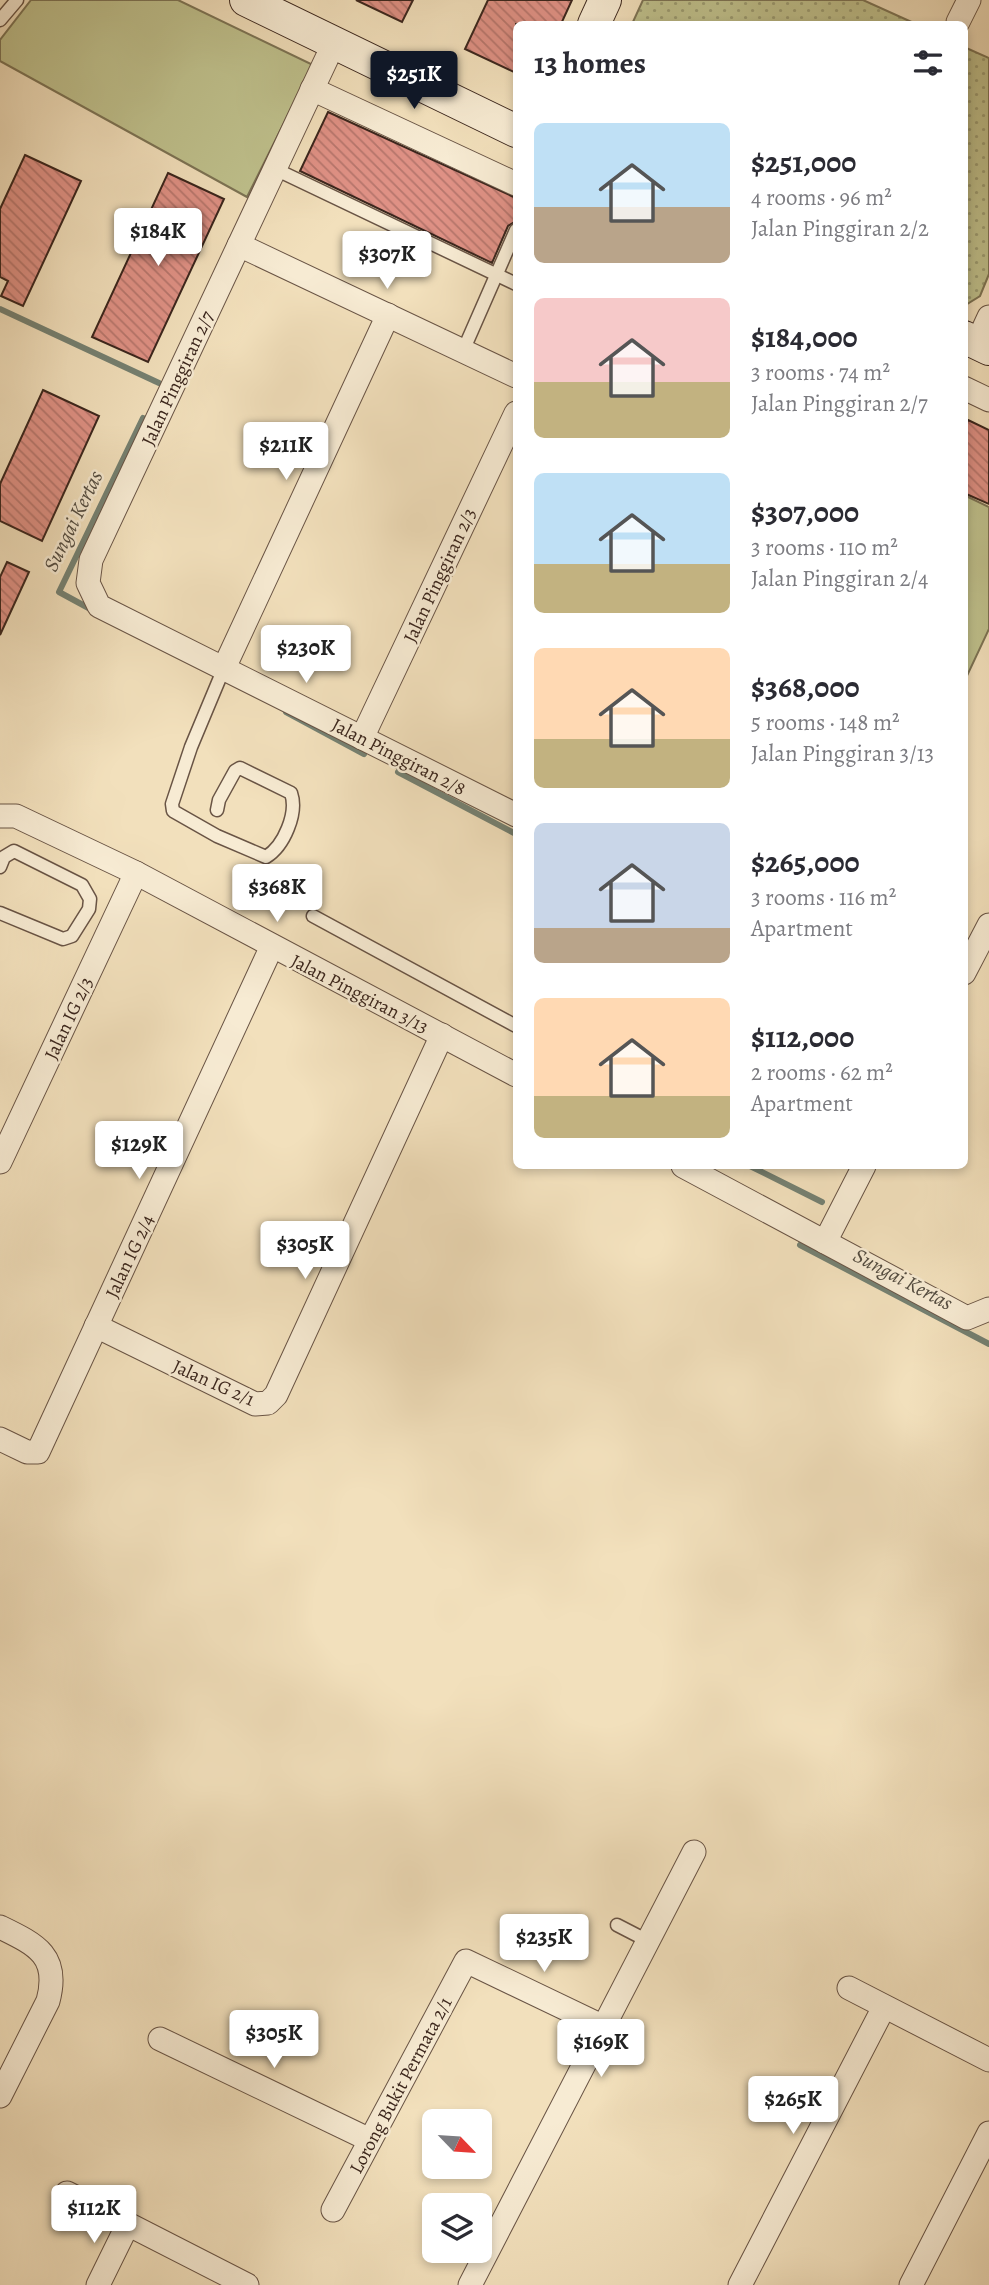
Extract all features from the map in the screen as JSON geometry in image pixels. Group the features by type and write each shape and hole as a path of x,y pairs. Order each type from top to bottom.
{"street":[{"path":"246,0 513,130"},
{"path":"595,21 605,0"},
{"path":"958,21 969,0"},
{"name":"Jalan Pinggiran 2/7","path":"91,560 334,43"},
{"path":"312,89 513,183"},
{"path":"239,245 513,375"},
{"path":"224,668 388,316"},
{"path":"968,390 989,400"},
{"name":"Jalan Pinggiran 2/3","path":"362,738 513,419"},
{"name":"Jalan Pinggiran 2/8","path":"91,560 88,583 99,606 362,738 513,809"},
{"name":"Jalan Pinggiran 3/13","path":"8,816 136,873 513,1073"},
{"name":"Jalan IG 2/3","path":"0,1162 136,873"},
{"path":"968,965 989,925"},
{"name":"Jalan IG 2/4","path":"0,1439 27,1452 38,1452 272,946"},
{"name":"Jalan IG 2/1","path":"96,1326 255,1404 268,1403 276,1395 442,1035"},
{"path":"689,1169 967,1318 989,1309"},
{"path":"824,1242 862,1169"},
{"path":"470,2285 694,1852"},
{"path":"0,2096 48,2001 53,1984 52,1969 43,1953 1,1929"},
{"name":"Lorong Bukit Permata 2/1","path":"333,2210 466,1961 604,2027"},
{"path":"849,1988 989,2060"},
{"path":"740,2285 884,2007"},
{"path":"160,2039 370,2140"},
{"path":"911,2285 989,2133"},
{"path":"67,2193 247,2285"},
{"path":"98,2285 128,2224"}],"lane":[{"path":"0,20 16,0"},
{"path":"275,169 513,282"},
{"path":"463,351 513,237"},
{"path":"217,810 224,790 235,771 240,768 277,784 291,793 293,799 288,826 272,853 266,856 208,831 173,811 172,804 191,747 224,668"},
{"path":"0,867 5,858 15,851 82,885 90,899 89,909 72,936 63,939 0,913"},
{"path":"313,916 513,1024"},
{"path":"617,1925 648,1941"}],"green space":[{"path":"31,0 178,0 313,65 247,197 0,61 0,40"},
{"path":"643,0 863,0 909,21 633,21"},
{"path":"968,49 989,58 989,274 980,296 968,304"},
{"path":"968,497 989,507 989,629 968,674"}],"building":[{"path":"356,0 413,0 402,22"},
{"path":"488,0 572,0 562,21 513,21 513,72 465,49"},
{"path":"328,112 513,197 513,223 508,226 492,263 300,171"},
{"path":"25,155 81,181 23,306 1,296 8,281 0,277 0,209"},
{"path":"168,173 224,199 148,362 92,337"},
{"path":"43,390 99,416 42,541 0,521 0,484"},
{"path":"968,420 989,430 989,504 968,495"},
{"path":"7,562 29,572 0,635 0,577"}],"waterway":[{"name":"Sungai Kertas","path":"0,309 159,383"},
{"name":"Sungai Kertas","path":"94,611 59,592 143,418"},
{"path":"286,712 364,754"},
{"name":"Sungai Kertas","path":"398,772 513,832"},
{"name":"Sungai Kertas","path":"756,1169 822,1202"},
{"name":"Sungai Kertas","path":"800,1245 989,1344"}]}
